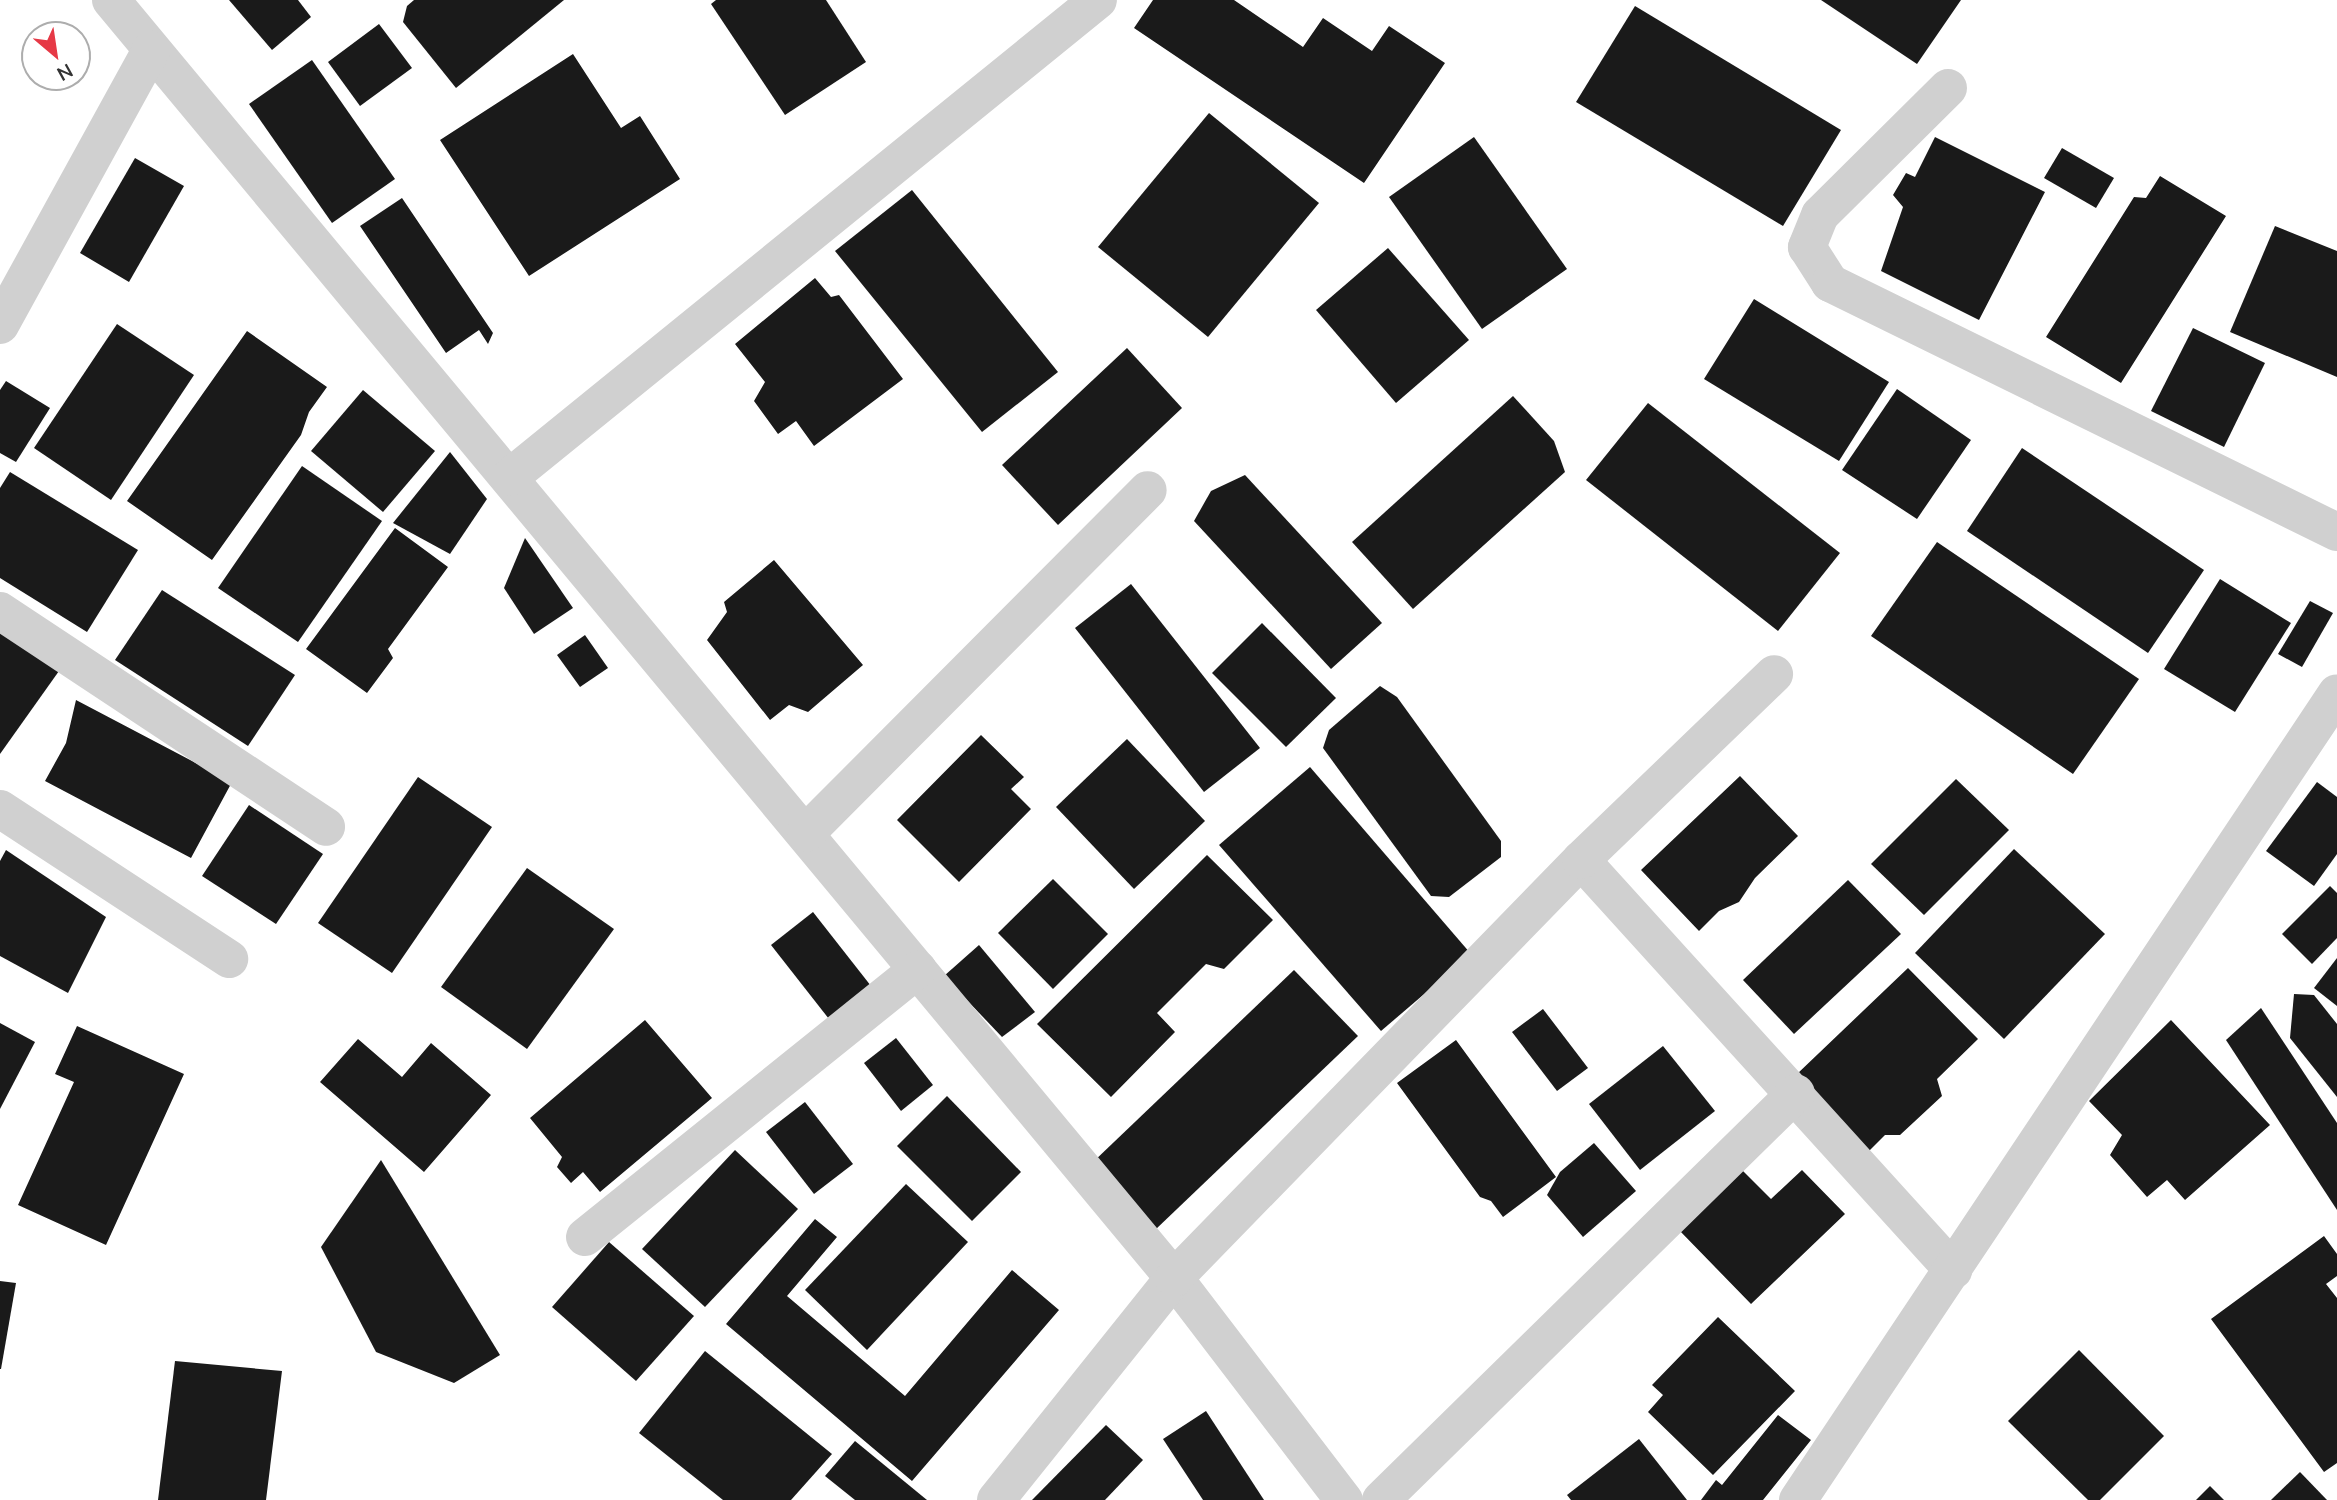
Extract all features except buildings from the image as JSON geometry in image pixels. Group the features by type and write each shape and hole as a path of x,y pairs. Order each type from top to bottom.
{"street":[{"path":"111,0 1174,1278 1344,1500"},
{"path":"510,477 1098,0"},
{"path":"0,325 151,50"},
{"path":"1948,88 1820,215 1807,247 1830,283 2337,532"},
{"path":"806,834 1148,491"},
{"path":"0,611 326,827"},
{"path":"996,1500 1174,1278 1581,860 1774,674"},
{"path":"1798,1500 2337,694"},
{"path":"0,809 229,960"},
{"path":"1581,860 1797,1093 1953,1269"},
{"path":"585,1237 918,968"},
{"path":"1381,1500 1797,1093"}]}
